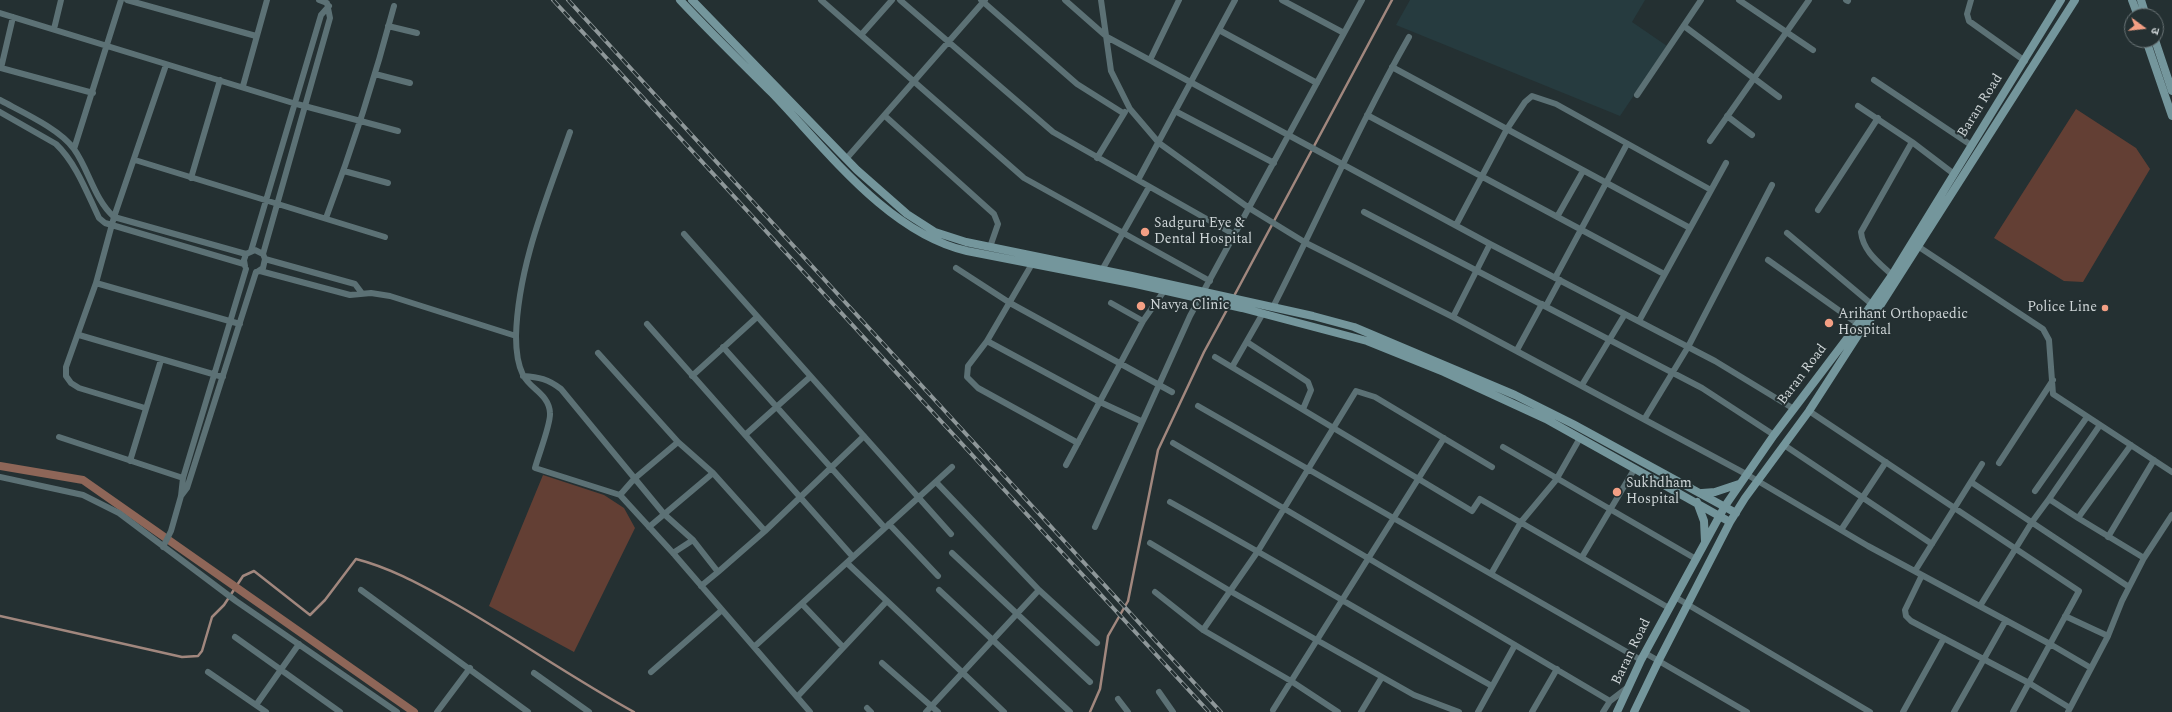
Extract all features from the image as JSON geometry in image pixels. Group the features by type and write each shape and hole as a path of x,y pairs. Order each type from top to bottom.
{"street":[{"path":"54,29 61,0"},
{"path":"74,149 122,0"},
{"path":"127,0 256,36"},
{"path":"243,86 267,0"},
{"path":"181,496 187,488 258,271 263,268 264,256 277,204 330,18 329,6 327,3 319,0"},
{"path":"692,0 846,159 894,204 920,223 948,237 1102,270 1201,296"},
{"path":"821,0 1024,178 1210,281"},
{"path":"861,36 892,0"},
{"path":"900,0 950,41 1052,132 1235,235"},
{"path":"1065,0 1107,37 1289,134 1490,244 1688,347 1794,409"},
{"path":"1101,0 1111,71 1130,109 1159,143 1249,208 1306,243 1517,350 1645,418 1746,474 1841,530 2091,668"},
{"path":"1103,9 1107,0"},
{"path":"1150,60 1179,0"},
{"path":"1138,180 1235,0"},
{"path":"1095,527 1158,384 1201,296 1362,0"},
{"path":"1637,96 1701,0"},
{"path":"1739,0 1813,50"},
{"path":"1710,141 1809,0"},
{"path":"1971,0 1967,14 1974,26 2025,61"},
{"name":"Baran Road","path":"1635,712 1659,660 1730,522 1809,411 1858,335 1892,275 1971,145 2025,61 2061,0"},
{"name":"Baran Road","path":"1617,712 1643,657 1724,506 1774,435 1858,324 1875,306 1919,247 2075,0"},
{"path":"681,1 825,151 872,196 902,221 930,240 946,246 1164,291 1242,304 1273,307 1354,327 1469,375 1573,424 1736,513"},
{"path":"846,159 915,82 983,1 1077,84 1123,113"},
{"path":"1284,1 1344,33"},
{"path":"164,545 171,531 181,496 183,478 249,252 266,200 293,103 321,15 329,6"},
{"path":"326,218 344,170 375,74 394,6"},
{"path":"0,13 108,44 166,65 243,86 293,103 359,122 398,131"},
{"path":"14,17 0,69 93,93"},
{"path":"388,26 417,33"},
{"path":"1684,26 1778,97"},
{"path":"1219,30 1317,83"},
{"path":"1273,307 1306,243 1342,163 1409,37"},
{"path":"2149,48 2172,116"},
{"path":"2158,48 2172,91"},
{"path":"145,408 79,388 71,383 66,376 66,367 79,335 96,283 114,217 135,160 166,65"},
{"path":"1392,67 1690,228"},
{"path":"375,74 410,83"},
{"path":"191,178 220,80"},
{"path":"1874,80 1971,145"},
{"path":"1456,225 1507,129 1525,102 1532,96 1556,104 1711,190"},
{"path":"0,100 59,135 74,149 104,208 114,217 249,252 256,250 264,256 355,284 362,292"},
{"path":"1858,106 1912,142 1954,174"},
{"path":"1097,158 1123,113 1130,109"},
{"path":"1175,111 1274,163"},
{"path":"0,112 56,144 63,150 74,168 99,218 112,226 258,271 350,295 362,292 402,299 516,336"},
{"path":"1367,115 1664,274"},
{"path":"884,116 994,214 998,219 998,224 990,247"},
{"path":"1727,116 1752,135"},
{"path":"1818,210 1878,118"},
{"path":"570,132 533,236 521,295 516,336 518,362 523,376 542,395 548,404 550,414 535,468 620,496 673,553 810,712"},
{"path":"1892,275 1862,243 1861,232 1912,142"},
{"path":"1517,350 1558,279 1581,230 1627,144"},
{"path":"135,160 385,237"},
{"path":"1639,321 1726,163"},
{"path":"344,170 388,183"},
{"path":"1557,217 1583,171"},
{"path":"1645,418 1688,347 1772,185"},
{"path":"1102,270 1149,187"},
{"path":"1364,212 1702,388 1774,435"},
{"path":"1787,233 1875,306"},
{"path":"684,234 951,534"},
{"path":"1453,317 1490,244"},
{"path":"1919,247 2043,329 2049,340 2054,394 2086,417 2172,472"},
{"path":"1768,260 1858,324"},
{"path":"1032,264 987,341 968,366 967,377 978,388 1078,443"},
{"path":"956,268 1010,303 1121,362 1172,392"},
{"path":"96,283 240,324"},
{"path":"1066,465 1143,321 1164,291"},
{"path":"1111,303 1143,321"},
{"path":"1242,304 1263,313 1341,333 1406,356 1546,419 1696,501 1730,522"},
{"path":"1232,367 1263,313"},
{"path":"1582,385 1625,314"},
{"path":"692,376 757,317"},
{"path":"647,324 853,557"},
{"path":"79,335 223,377"},
{"path":"987,341 1100,402 1141,422"},
{"path":"1246,342 1308,382 1311,390 1303,410"},
{"path":"723,347 830,467 938,576"},
{"path":"598,353 678,442 713,473 765,531"},
{"path":"1215,357 1472,511 1480,499 1669,608"},
{"path":"130,461 145,408 161,360"},
{"path":"523,376 540,377 551,381 561,389 664,514 693,540 718,572"},
{"path":"745,435 810,377"},
{"path":"1999,463 2052,380"},
{"path":"1202,630 1284,510 1356,392 1375,397 1492,467"},
{"path":"1198,406 1491,574 1643,657 1659,660 1747,712"},
{"path":"1809,411 2079,591 2013,712"},
{"path":"2035,491 2086,417"},
{"path":"1980,606 2032,522 2100,425"},
{"path":"701,586 765,531 799,496 864,436"},
{"path":"59,437 183,478"},
{"path":"1272,710 1444,438"},
{"path":"1491,574 1521,522 1556,480 1580,438"},
{"path":"620,496 634,479 678,442"},
{"path":"1173,444 1610,701"},
{"path":"1784,445 1932,544"},
{"path":"2078,518 2131,445"},
{"path":"1503,447 1556,480 1610,509 1696,559"},
{"path":"2108,537 2154,460"},
{"path":"1841,530 1886,462"},
{"path":"1915,571 1982,464"},
{"path":"754,647 952,467"},
{"path":"1582,557 1635,468"},
{"path":"649,527 713,473"},
{"path":"0,477 68,490 95,500 119,513 164,545 236,601 397,712"},
{"path":"936,482 1039,590 1097,643"},
{"path":"1971,482 2129,587"},
{"path":"1701,493 1714,492 1740,484"},
{"path":"2049,499 2144,558"},
{"path":"1696,501 1704,521 1705,542"},
{"path":"1170,502 1258,550 1342,601 1492,686"},
{"path":"1922,575 1905,610 1906,616 1911,622 2029,683 2069,710 2108,636 2129,587 2144,558 2172,515"},
{"path":"673,553 693,540"},
{"path":"1150,543 1230,591 1414,695 1459,712"},
{"path":"952,553 1090,682"},
{"path":"847,563 1004,712"},
{"path":"361,590 470,668 528,712"},
{"path":"939,590 992,641 1070,712"},
{"path":"926,712 1039,590"},
{"path":"1155,592 1202,630 1291,680 1338,712"},
{"path":"1675,597 1870,712"},
{"path":"797,697 887,601"},
{"path":"802,604 843,648"},
{"path":"651,672 722,610"},
{"path":"2065,616 2108,636"},
{"path":"1954,712 2006,620"},
{"path":"235,637 340,712"},
{"path":"1903,712 1944,638"},
{"path":"256,705 299,644"},
{"path":"1478,712 1515,645"},
{"path":"882,663 938,712"},
{"path":"437,712 470,668"},
{"path":"1532,712 1557,669"},
{"path":"208,672 266,712"},
{"path":"534,673 589,712"},
{"path":"1360,712 1382,677"},
{"path":"1603,712 1610,701 1630,686"},
{"path":"1159,692 1173,712"},
{"path":"1118,698 1128,712"}],"shaded area":[{"path":"1410,0 1645,0 1632,22 1667,46 1620,116 1396,25"},
{"path":"2076,109 2136,148 2150,169 2083,282 2064,281 1994,238"},
{"path":"543,475 604,495 624,508 635,528 574,652 489,606"}],"waterway":[{"path":"1234,296 1392,0"},
{"path":"1090,712 1100,689 1108,636 1128,601 1158,450 1204,352 1229,306"},
{"path":"0,466 83,480 414,712"},
{"path":"0,616 182,657 198,656 202,651 212,617 224,605 243,576 254,571 310,615 325,600 356,559 394,572 452,602 634,712"}],"railway":[{"path":"553,0 1209,712"},
{"path":"568,0 1221,712"}],"place":[{"name":"Sadguru Eye & Dental Hospital","path":"1145,232"},
{"name":"Navya Clinic","path":"1141,306"},
{"name":"Police Line","path":"2105,308"},
{"name":"Arihant Orthopaedic Hospital","path":"1829,323"},
{"name":"Sukhdham Hospital","path":"1617,492"}]}
